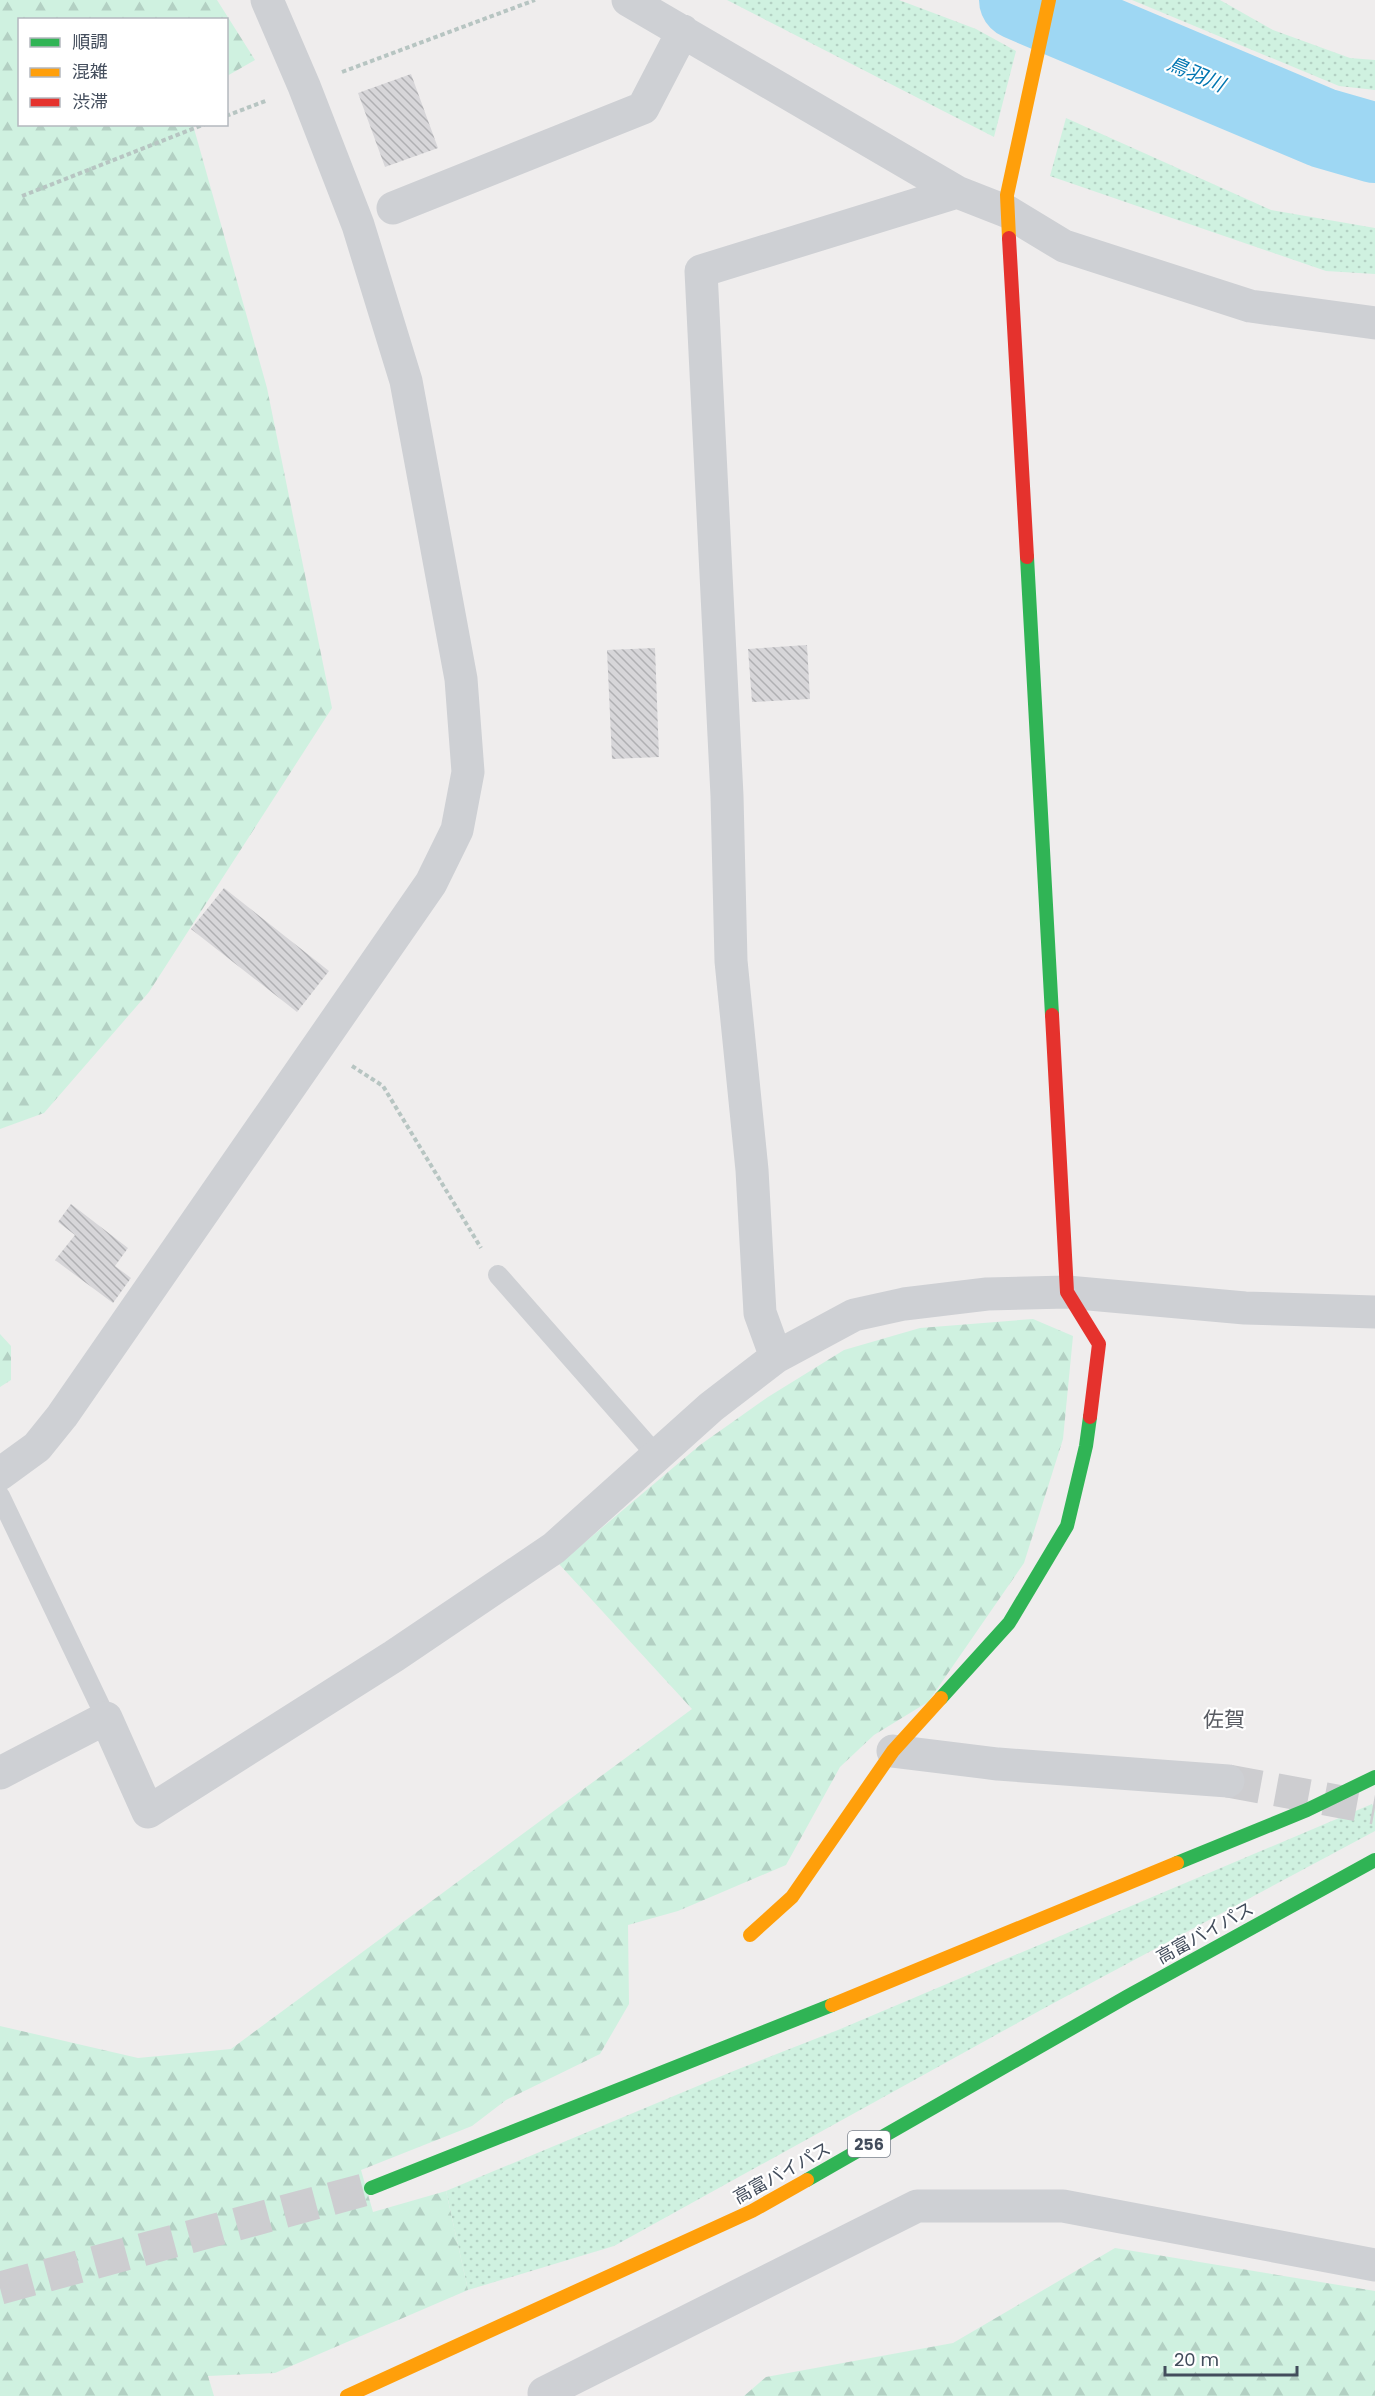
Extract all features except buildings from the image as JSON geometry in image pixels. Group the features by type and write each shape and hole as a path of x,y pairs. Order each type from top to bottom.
{"main road":[{"path":"750,1935 792,1897 893,1751 1009,1623 1067,1526 1086,1446 1099,1344 1067,1292 1008,204 1049,0"},
{"path":"371,2188 773,2029 1307,1810 1375,1776"},
{"name":"高富バイパス","path":"347,2396 752,2211 1128,1996 1375,1860"}],"street":[{"path":"0,1474 37,1447 62,1416 431,883 457,830 468,772 461,679 406,381 358,225 304,86 267,0"},
{"path":"628,0 957,192 1008,204 1064,246 1250,306 1375,323"},
{"path":"393,208 643,108 683,31"},
{"path":"776,1357 760,1313 752,1170 731,960 727,796 701,271 957,192"},
{"path":"0,1773 106,1718 148,1812 394,1656 554,1548 711,1407 776,1357 854,1315 904,1304 987,1294 1067,1292 1245,1308 1374,1311"},
{"path":"893,1751 998,1764 1228,1781"},
{"path":"544,2392 917,2206 1063,2206 1375,2265"}],"lane":[{"path":"498,1275 658,1457"},
{"path":"0,1496 106,1718"}],"path":[{"path":"304,86 535,0"},
{"path":"22,196 200,126"},
{"path":"318,1044 383,1086 498,1275"}],"green space":[{"path":"0,0 217,0 255,60 228,75 228,18 18,18 18,126 193,126 267,388 332,708 149,992 44,1113 0,1129"},
{"path":"727,0 899,0 976,29 1016,51 994,137"},
{"path":"1132,0 1220,0 1273,30 1350,58 1375,60 1375,90 1339,86"},
{"path":"1066,118 1271,210 1375,228 1375,274 1326,271 1050,176"},
{"path":"1033,1319 1073,1336 1063,1439 1024,1563 928,1702 874,1735 840,1767 786,1865 678,1911 628,1925 629,2004 600,2054 506,2100 472,2126 361,2170 373,2212 446,2191 468,2290 275,2373 208,2376 214,2396 0,2396 0,2026 138,2058 231,2049 692,1709 559,1564 700,1445 768,1397 844,1350 920,1328"},
{"path":"0,1334 11,1346 11,1380 0,1387"},
{"path":"1372,1804 1375,1810 1375,1831 1050,2005 614,2246 468,2290 446,2191 838,2030"},
{"path":"1115,2248 1375,2291 1375,2396 744,2396 766,2377 953,2343"}],"waterway":[{"name":"鳥羽川","path":"1019,0 1323,128 1375,143"}],"tunnel":[{"path":"1228,1781 1375,1808"},
{"path":"0,2288 371,2188"}],"traffic: fast":[{"path":"1027,557 1052,1015"},
{"path":"941,1698 1009,1623 1067,1526 1086,1446 1090,1417"},
{"path":"1177,1863 1307,1810 1375,1777"},
{"path":"807,2180 1128,1996 1375,1860"},
{"path":"371,2188 832,2005"}],"traffic: slow":[{"path":"1009,238 1007,195 1049,0"},
{"path":"750,1935 792,1897 893,1751 941,1698"},
{"path":"832,2005 1177,1863"},
{"path":"347,2396 752,2211 807,2180"}],"traffic: jam":[{"path":"1009,238 1027,557"},
{"path":"1052,1015 1067,1292 1099,1344 1090,1417"}],"district":[{"name":"佐賀","path":"1224,1720"}]}
